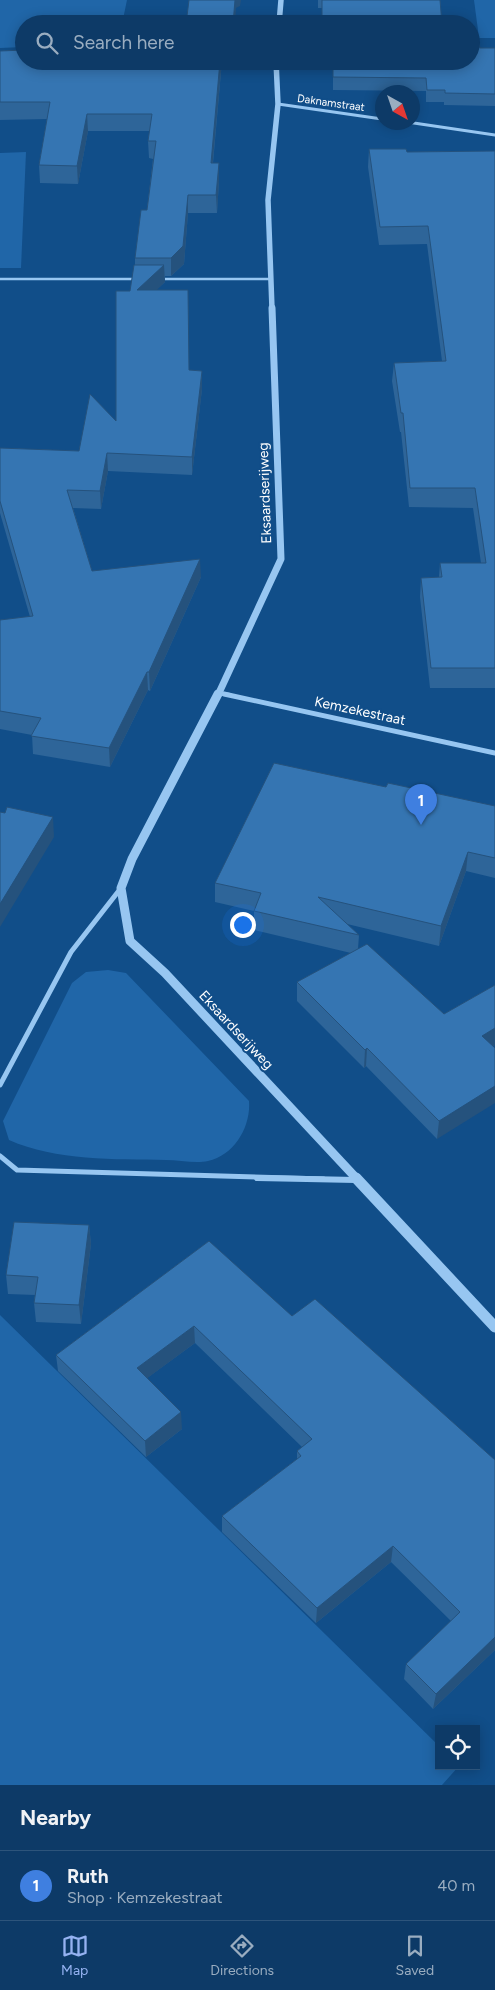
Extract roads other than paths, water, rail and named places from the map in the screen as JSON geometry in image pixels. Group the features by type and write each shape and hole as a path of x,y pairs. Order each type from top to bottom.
{"street":[{"path":"280,15 281,0"},
{"name":"Eksaardserijweg","path":"0,1085 71,952 121,888 132,859 220,692 281,559 268,200 278,104 276,70"},
{"name":"Daknamstraat","path":"278,104 375,118"},
{"path":"420,124 495,135"},
{"name":"Kemzekestraat","path":"220,692 495,753"},
{"name":"Eksaardserijweg","path":"121,888 130,941 165,974 495,1327"},
{"path":"0,1156 17,1170 357,1180"}],"lane":[{"path":"155,279 271,278"},
{"path":"0,279 145,279"}],"place":[{"name":"Ruth","path":"421,825"}]}
